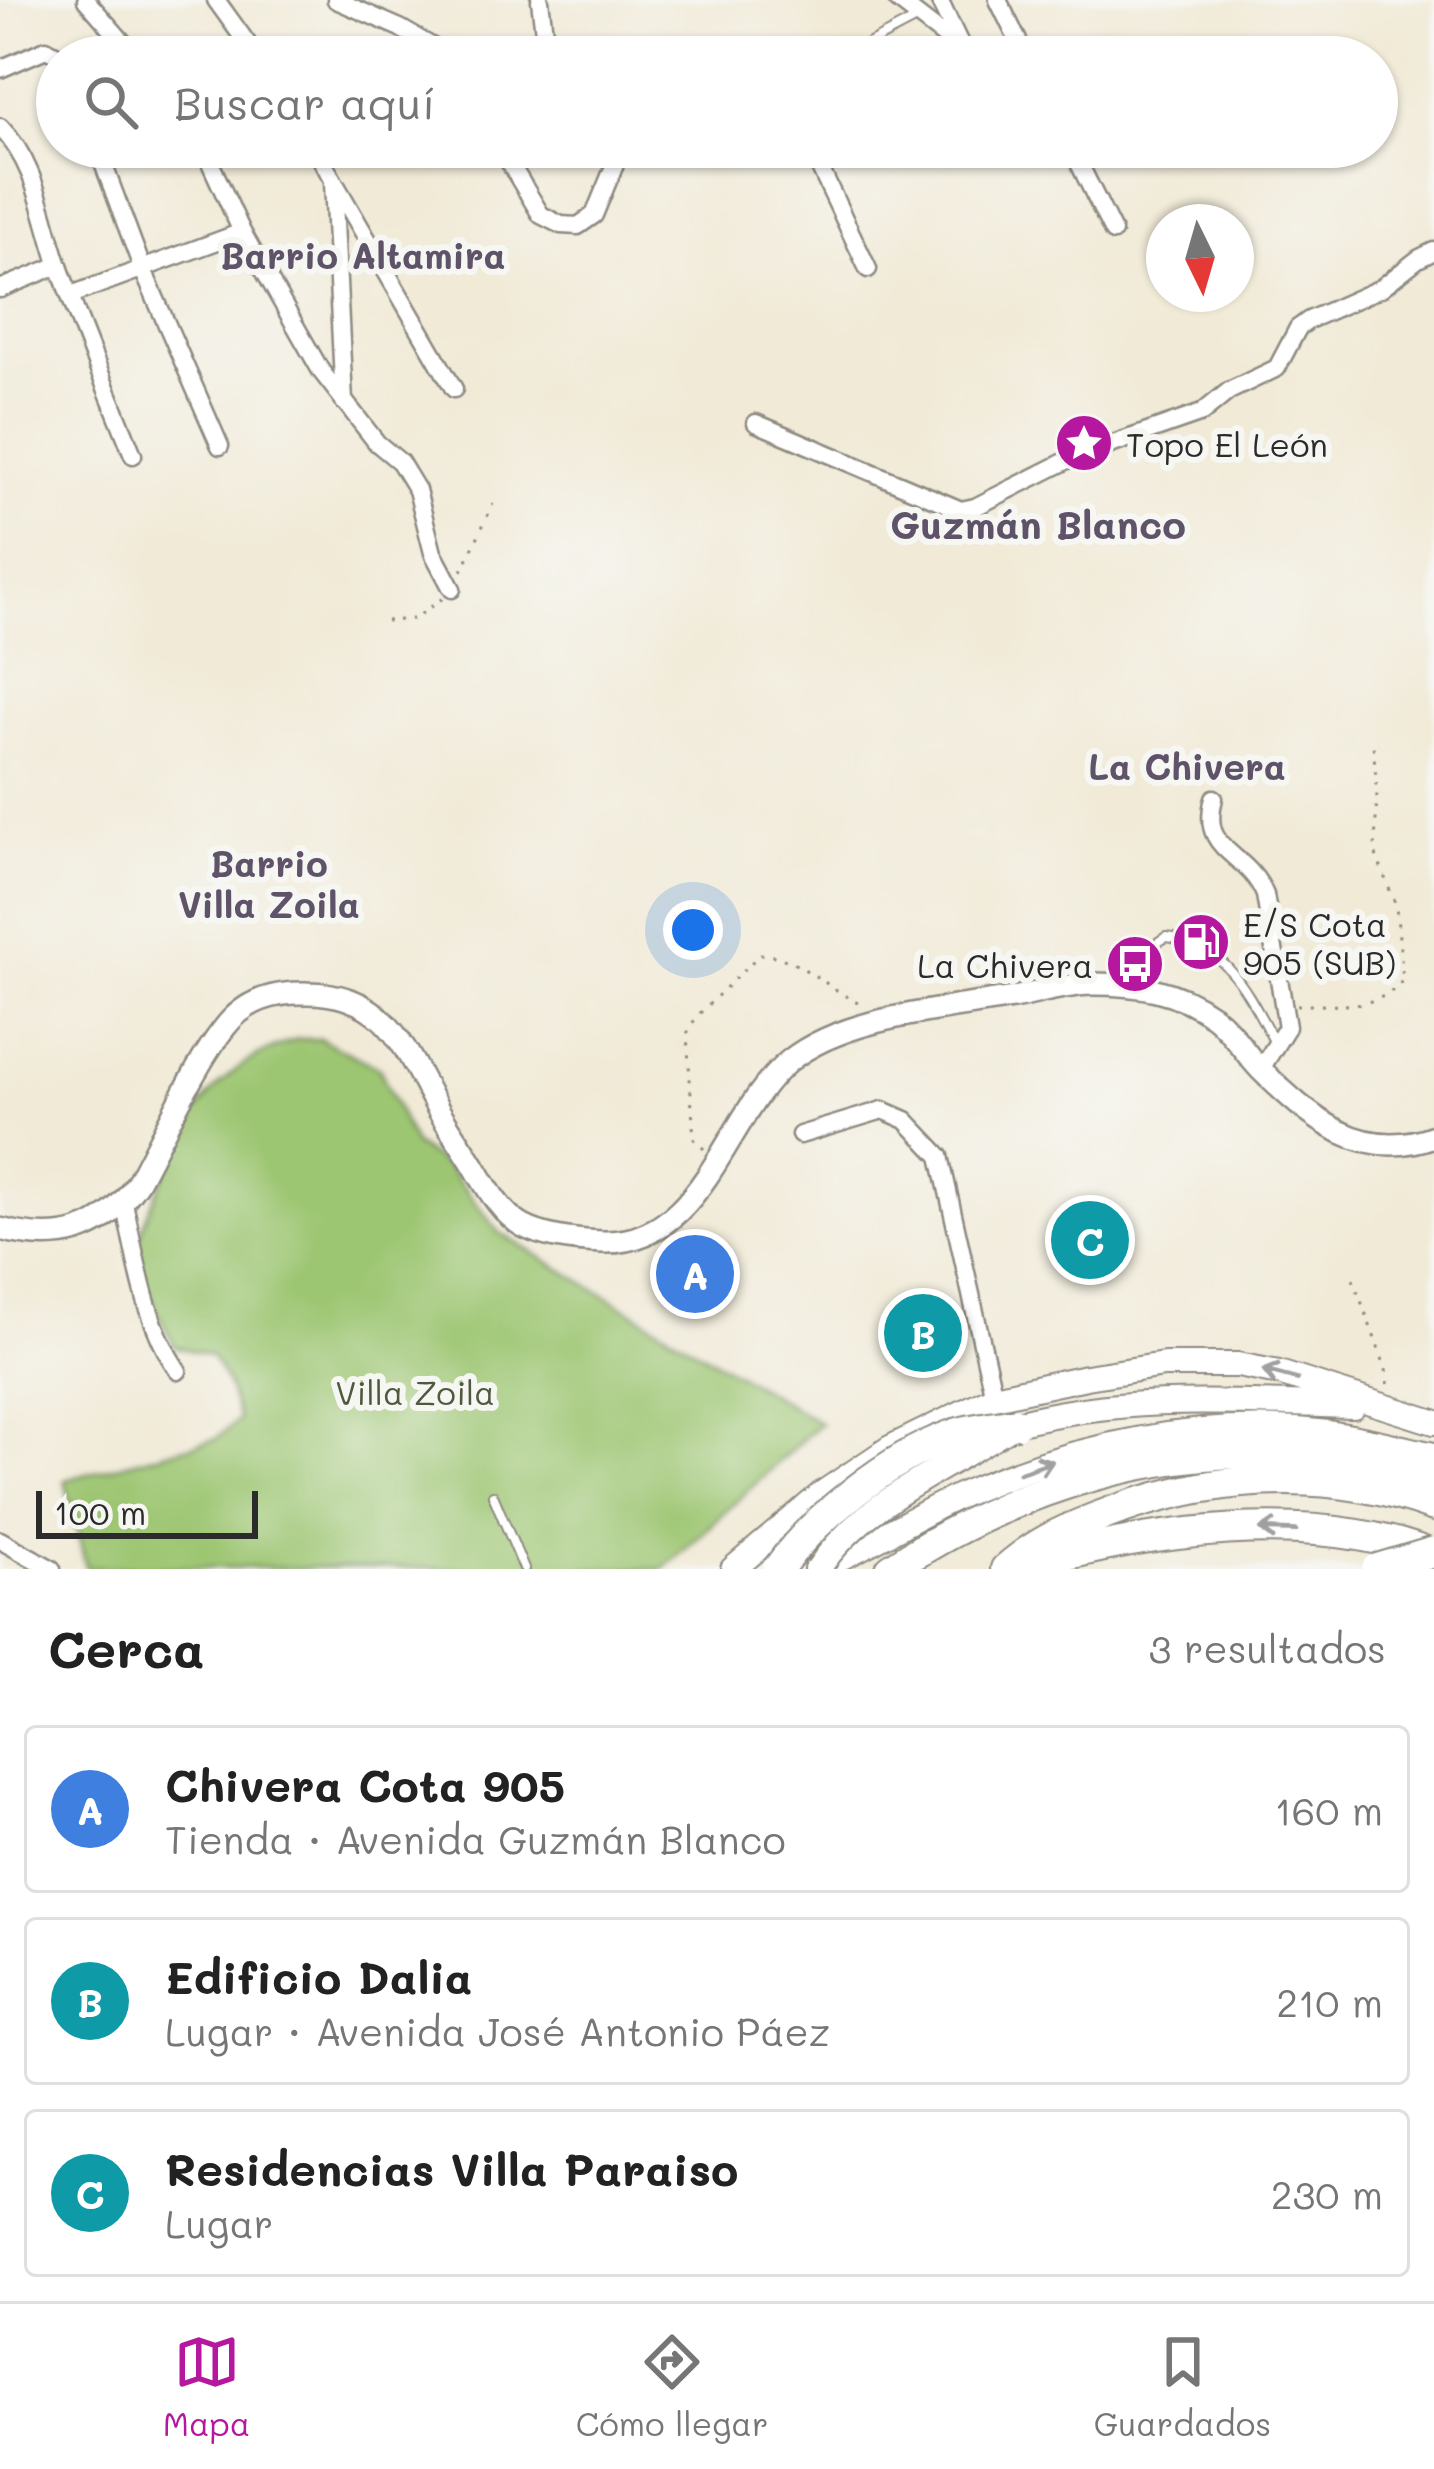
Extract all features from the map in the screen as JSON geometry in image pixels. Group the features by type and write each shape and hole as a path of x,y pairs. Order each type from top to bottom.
{"highway":[{"path":"778,1569 813,1528 885,1470 953,1434 1016,1423"},
{"path":"891,1569 1008,1504 1154,1463 1247,1454 1301,1455 1434,1479"},
{"path":"1011,1569 1048,1537 1139,1501 1240,1482 1310,1479 1354,1483 1434,1506"},
{"path":"1011,1569 1152,1535 1275,1529 1348,1536 1434,1554"},
{"path":"1377,1569 1434,1554"}],"main road":[{"path":"733,1569 823,1493 922,1431 994,1397 1086,1377 1201,1362 1279,1373 1434,1422"},
{"path":"817,1569 874,1511 1016,1423 1127,1403 1392,1408"},
{"path":"817,1569 867,1548 961,1496 1024,1471 1125,1441 1237,1430 1313,1431 1434,1455"},
{"path":"922,1431 896,1457 896,1485 906,1498 920,1502 961,1496"}],"street":[{"path":"86,0 118,36"},
{"path":"216,0 242,36"},
{"path":"336,0 414,36"},
{"path":"540,0 544,36"},
{"path":"897,0 944,36"},
{"path":"940,0 959,36"},
{"path":"998,0 1016,36"},
{"path":"0,69 36,53"},
{"path":"0,127 15,142 29,170 58,265 133,454"},
{"path":"105,168 143,270 220,446"},
{"path":"213,168 242,232 321,371 377,443 400,462 417,490 433,553 452,589"},
{"path":"328,168 454,389"},
{"path":"513,168 541,215 561,225 578,226 594,215 613,168"},
{"path":"820,168 868,269"},
{"path":"1081,168 1113,232"},
{"path":"333,176 344,402"},
{"path":"71,296 242,232"},
{"path":"756,423 961,510 975,507 1070,459 1202,413 1229,391 1277,368 1298,328 1309,320 1381,288 1434,251"},
{"path":"0,289 58,265"},
{"path":"1214,797 1208,822 1213,836 1258,878 1265,895 1287,1028 1261,1069"},
{"path":"0,1229 41,1237 70,1236 124,1203 233,1017 254,1003 288,992 358,1000 388,1023 491,1196 522,1226 562,1238 608,1243 645,1233 694,1196 749,1104 788,1061 826,1039 891,1018 1085,984 1166,990 1215,1017 1261,1069 1341,1134 1382,1146 1434,1136"},
{"path":"800,1135 883,1111 906,1120 940,1156 994,1397"},
{"path":"124,1203 146,1303 178,1371"},
{"path":"0,1540 52,1569"}],"lane":[{"path":"883,36 918,18"},
{"path":"1130,985 1139,959 1156,943 1166,937 1189,942 1213,955 1241,980 1276,1044"},
{"path":"493,1495 524,1569"}],"path":[{"path":"1283,1005 1374,1003 1392,994 1403,980 1396,906 1375,852 1373,744"},
{"path":"717,1162 694,1138 687,1034 696,1017 760,954 800,968 846,998 891,1018"},
{"path":"1353,1279 1386,1369 1392,1408"}],"green space":[{"name":"Villa Zoila","path":"298,1039 320,1039 379,1068 414,1145 447,1167 500,1233 820,1423 664,1569 86,1567 65,1480 216,1439 239,1420 211,1356 174,1346 145,1282 141,1234 173,1155 212,1092 248,1061"}],"place":[{"name":"Topo El León","path":"1084,443"},
{"name":"E/S Cota 905 (SUB)","path":"1201,942"},
{"name":"La Chivera","path":"1135,964"},
{"name":"Residencias Villa Paraiso","path":"1090,1240"},
{"name":"Chivera Cota 905","path":"695,1274"},
{"name":"Edificio Dalia","path":"923,1333"}],"district":[{"name":"Barrio Altamira","path":"363,254"},
{"name":"Guzmán Blanco","path":"1038,523"},
{"name":"La Chivera","path":"1187,765"},
{"name":"Barrio Villa Zoila","path":"269,882"}]}
